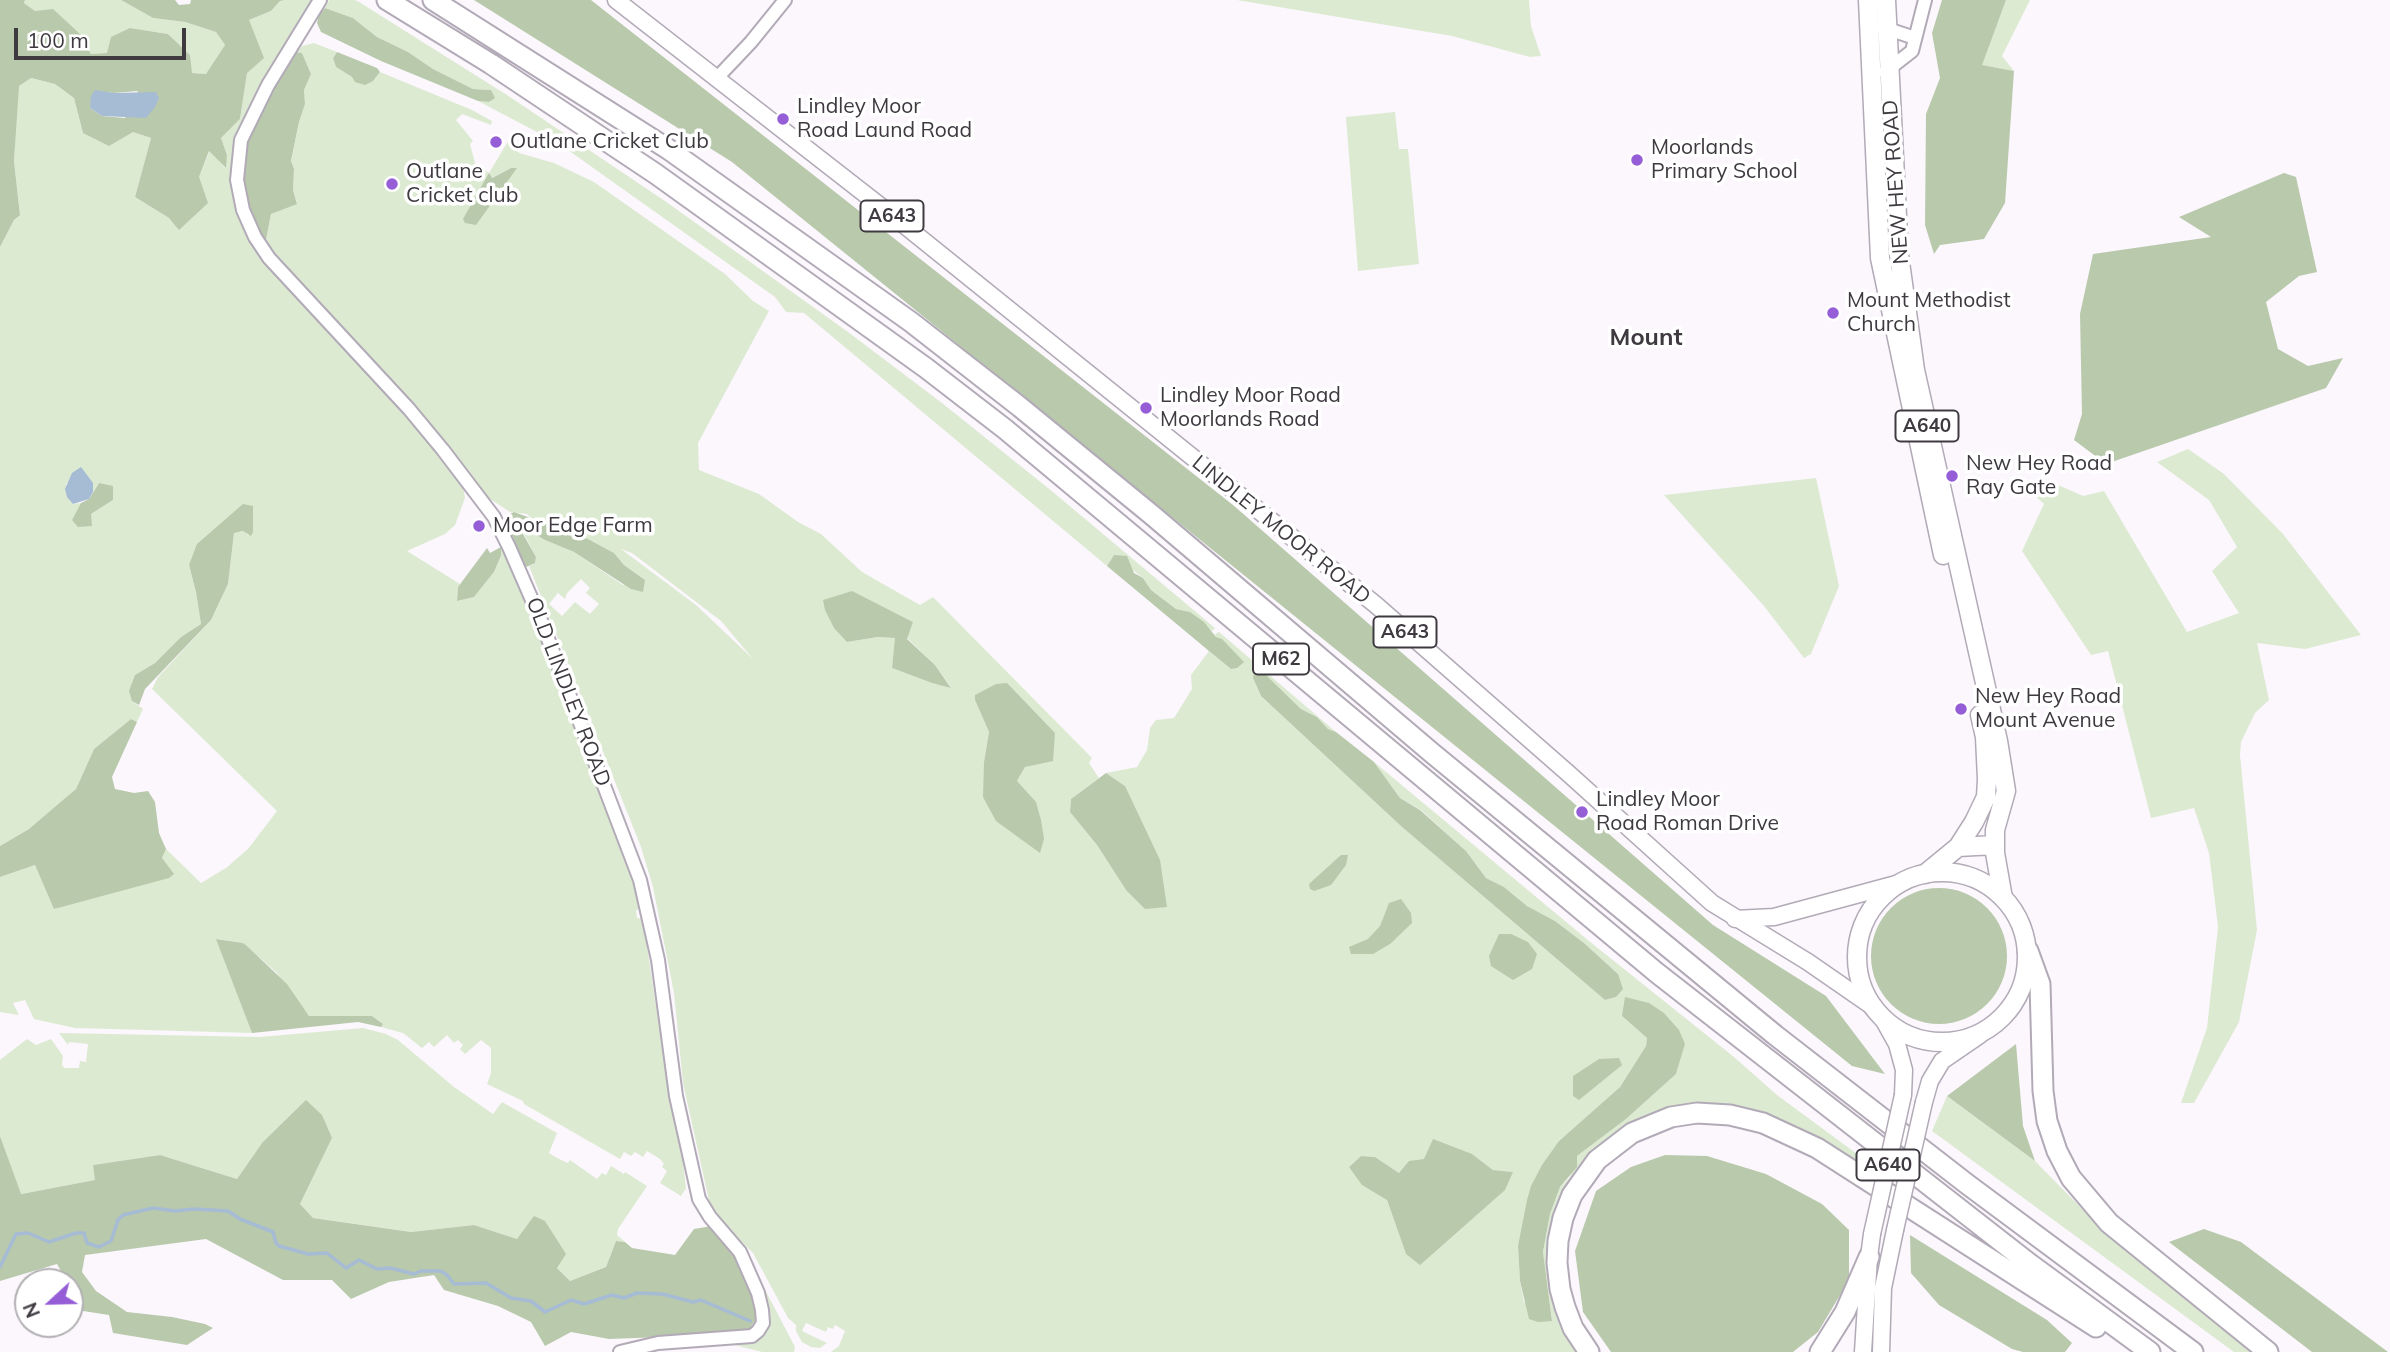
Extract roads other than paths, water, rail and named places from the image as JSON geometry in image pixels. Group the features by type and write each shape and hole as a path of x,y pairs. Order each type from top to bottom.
{"highway":[{"name":"M62","path":"387,0 491,64 656,174 975,406 1657,974 2030,1264 2150,1352"},
{"name":"M62","path":"433,0 668,149 944,348 1152,514 1432,753 1775,1035 2193,1352"},
{"name":"NEW HEY ROAD","path":"1868,0 1880,258 1922,460 1985,737 1986,797 1958,847 1925,874"},
{"name":"NEW HEY ROAD","path":"1886,0 1899,255 1915,370 1998,741 2006,791 1995,830 2003,898"},
{"path":"1958,847 1995,845"},
{"name":"A640","path":"1944,872 1975,878 2003,898 2016,915 2024,932 2028,951 2024,984 2014,1004 1999,1021 1980,1035 1948,1043 1925,1041 1901,1032 1878,1013 1861,983 1857,956 1860,932 1876,904 1900,883 1925,874 1944,872"},
{"path":"2028,951 2040,984 2043,1091 2047,1121 2057,1151 2071,1178 2087,1199 2125,1237 2268,1352"},
{"path":"1589,1352 1573,1328 1565,1307 1557,1263 1563,1218 1573,1195 1597,1160 1632,1133 1671,1117 1696,1113 1730,1115 1763,1123 1817,1148 2135,1352"},
{"path":"1820,1352 1845,1312 1869,1257"}],"main road":[{"name":"LINDLEY MOOR ROAD","path":"616,0 888,212 1376,605 1692,886 1735,919 1808,962 1878,1013"},
{"path":"1735,919 1774,917 1900,883"},
{"name":"A640","path":"1863,1352 1872,1234 1903,1095 1904,1070 1897,1045 1878,1013"},
{"name":"A640","path":"1881,1352 1883,1288 1930,1081 1942,1061 1980,1035"}],"street":[{"name":"OLD LINDLEY ROAD","path":"320,0 268,85 241,139 237,180 243,211 269,258 409,410 468,481 499,527 542,623 640,880 658,960 677,1096 699,1199 710,1217 740,1252 758,1293 762,1310 763,1324 752,1336 658,1343 620,1352"},
{"path":"717,78 785,0"},
{"path":"1871,78 1889,71 1912,51 1925,0"},
{"path":"1869,24 1915,38"}],"water":[{"path":"95,90 114,93 156,92 159,98 146,118 102,116 90,108 91,96"},
{"path":"81,467 93,483 93,492 89,499 73,504 65,489 72,473"}],"waterway":[{"path":"0,1267 16,1234 28,1233 49,1242 84,1233 87,1243 99,1247 111,1241 118,1220 123,1215 153,1208 175,1211 228,1211 240,1219 273,1232 279,1246 308,1254 327,1253 346,1268 359,1260 377,1269 390,1268 414,1274 421,1271 441,1271 454,1284 486,1283 511,1298 531,1301 545,1312 571,1300 584,1304 612,1295 624,1298 637,1293 662,1294 693,1302 701,1300 750,1321"}],"place":[{"name":"Lindley Moor Road Laund Road","path":"783,119"},
{"name":"Outlane Cricket Club","path":"496,142"},
{"name":"Moorlands Primary School","path":"1637,160"},
{"name":"Outlane Cricket club","path":"392,184"},
{"name":"Mount Methodist Church","path":"1833,313"},
{"name":"Lindley Moor Road Moorlands Road","path":"1146,408"},
{"name":"New Hey Road Ray Gate","path":"1952,476"},
{"name":"Moor Edge Farm","path":"479,526"},
{"name":"New Hey Road Mount Avenue","path":"1961,709"},
{"name":"Lindley Moor Road Roman Drive","path":"1582,812"}],"district":[{"name":"Mount","path":"1646,338"}]}
